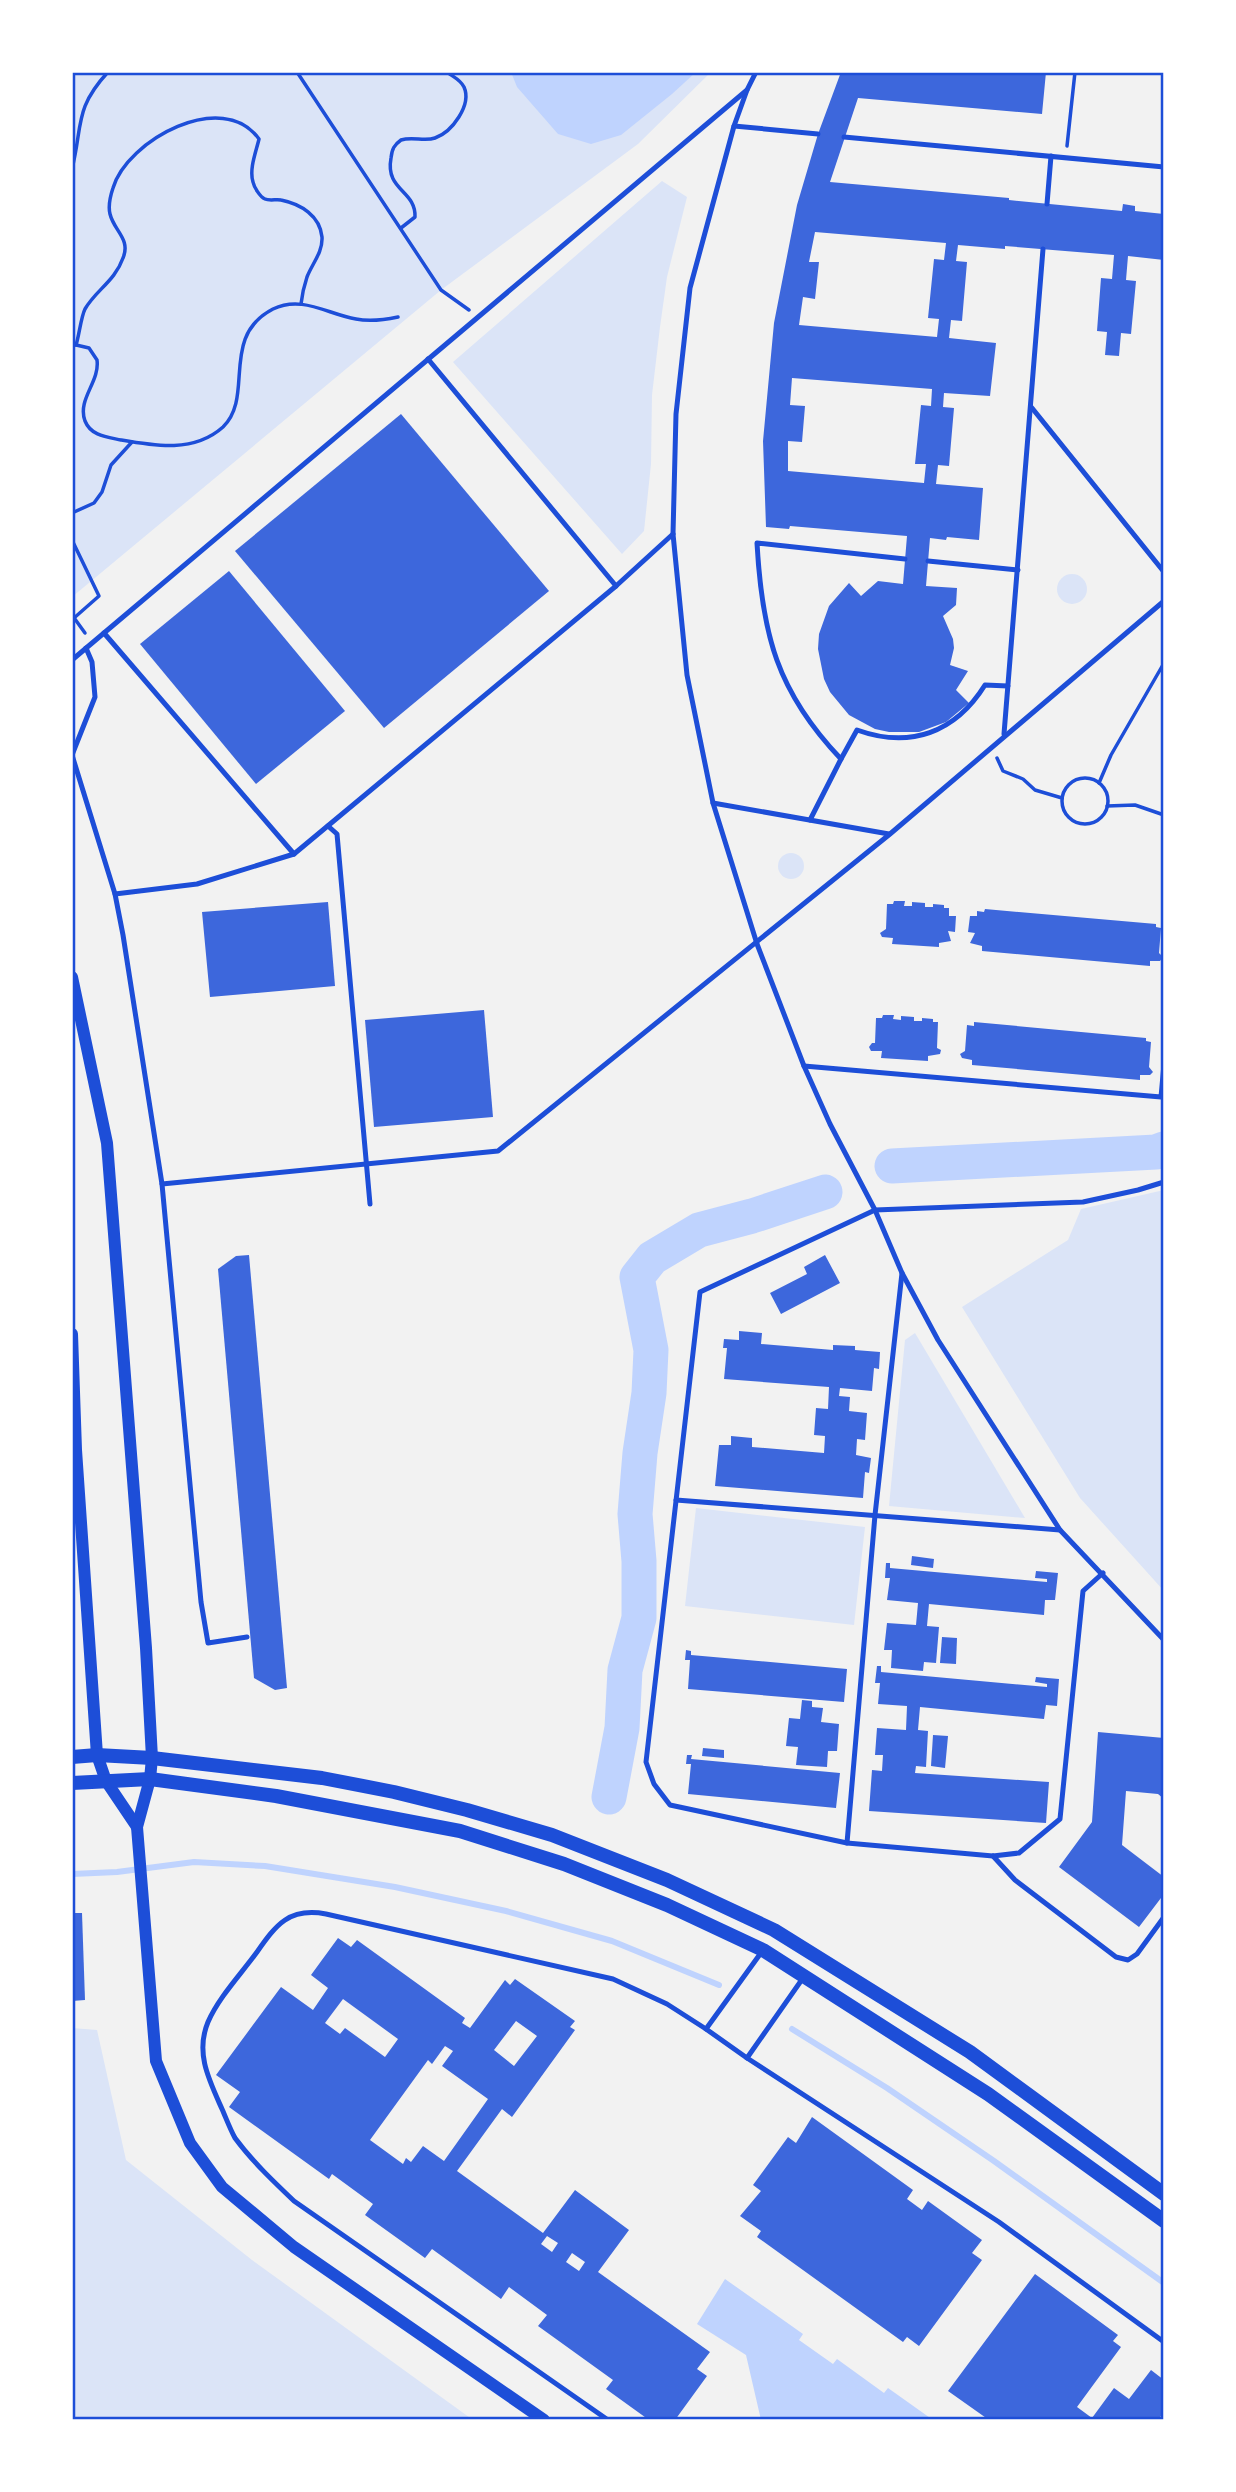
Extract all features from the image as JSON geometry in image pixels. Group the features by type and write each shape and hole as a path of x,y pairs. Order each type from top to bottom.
{"main road":[{"path":"72,1757 97,1755 152,1758 322,1778 394,1792 552,1835 667,1880 774,1930 970,2052 1164,2194"},
{"path":"72,1783 150,1779 276,1796 460,1831 564,1864 667,1905 763,1950 804,1976 988,2094 1164,2221"}],"street":[{"path":"72,977 107,1143 152,1758 150,1779 137,1826 156,2061 190,2143 222,2187 294,2247 544,2420"},
{"path":"72,1334 76,1450 97,1755 106,1781 137,1826"}],"lane":[{"path":"756,72 734,126 690,288 676,414 673,534 687,675 713,803 757,944 804,1066 830,1124 875,1210 902,1273 938,1339 1060,1530 1164,1640"},
{"path":"72,660 747,90"},
{"path":"734,126 818,134"},
{"path":"844,137 1164,167"},
{"path":"1047,204 1051,156"},
{"path":"1004,735 1043,249"},
{"path":"428,359 616,586"},
{"path":"1032,408 1164,572"},
{"path":"115,894 197,884 294,854 616,586 673,534"},
{"path":"841,759 805,716 779,667 764,621 757,543 905,559"},
{"path":"928,561 1018,570"},
{"path":"162,1184 498,1152 890,834 1164,601"},
{"path":"104,633 294,854"},
{"path":"86,648 92,662 94,697 72,755 115,894 162,1184 201,1602 208,1643 247,1637"},
{"path":"810,820 857,730 892,738 928,734 949,724 967,710 985,685 1008,686"},
{"path":"713,803 890,834"},
{"path":"328,826 337,834 370,1204"},
{"path":"804,1066 1161,1097 1164,1064"},
{"path":"1102,1573 1083,1591 1060,1819 1019,1853 993,1856 847,1843 670,1805 654,1784 646,1762 700,1292 875,1210 1083,1202 1164,1182"},
{"path":"847,1843 875,1515 902,1273"},
{"path":"676,1500 1060,1530"},
{"path":"993,1856 1015,1880 1116,1957 1128,1960 1137,1954 1164,1917"},
{"path":"608,2420 294,2201 260,2168 234,2136 206,2073 202,2048 204,2036 212,2013 275,1927 291,1916 309,1912 326,1913 613,1979 667,2004 999,2222 1164,2342"},
{"path":"706,2029 763,1950"},
{"path":"747,2058 804,1976"}],"path":[{"path":"72,169 83,109 108,72"},
{"path":"297,72 441,290 478,317"},
{"path":"401,229 415,217 415,210 410,199 392,180 389,165 392,152 401,140 436,137 455,122 463,107 466,93 460,82 447,72"},
{"path":"1066,157 1075,72"},
{"path":"301,304 307,277 320,252 322,234 319,225 304,209 285,201 265,199 258,192 253,182 252,168 259,139 249,128 229,118 203,119 158,137 140,151 118,175 112,190 109,211 125,242 124,256 111,281 85,309 74,344 93,351 98,365 83,406 87,426 103,437 146,445 177,446 203,438 222,427 232,415 236,405 239,358 249,333 257,322 274,309 301,304 355,319 384,320 398,317"},
{"path":"72,513 94,503 102,492 111,465 132,442"},
{"path":"72,540 99,596 73,616 93,643"},
{"path":"1099,783 1111,755 1164,663"},
{"path":"992,746 1003,771 1023,779 1035,790 1062,798"},
{"path":"1092,779 1099,783 1107,797 1107,806 1100,819 1085,825 1065,813 1062,798 1076,780 1092,779"},
{"path":"1107,806 1135,805 1164,815"}],"shaded area":[{"path":"72,72 711,72 638,144 441,290 72,597"},
{"path":"662,181 687,197 667,277 660,327 652,395 651,464 644,531 622,554 453,362"},
{"path":"1072,574 1083,578 1087,589 1083,600 1072,604 1061,600 1057,589 1061,578"},
{"path":"791,853 800,857 804,866 800,875 791,879 782,875 778,866 782,857"},
{"path":"1164,1190 1164,1591 1080,1498 962,1307 1068,1240 1081,1209"},
{"path":"915,1333 1025,1518 889,1506 905,1340"},
{"path":"696,1508 865,1527 854,1625 685,1606"},
{"path":"72,2028 97,2030 126,2160 252,2260 473,2420 72,2420"}],"water":[{"path":"511,72 696,72 621,135 591,144 558,134 517,87"},
{"path":"725,2279 803,2334 799,2340 833,2364 837,2359 884,2393 888,2388 933,2420 761,2420 746,2355 697,2324"}],"building":[{"path":"841,72 1046,72 1042,114 858,98 830,182 1122,211 1123,204 1135,206 1135,211 1164,214 1164,260 1128,256 1126,280 1136,281 1131,334 1121,333 1119,356 1105,355 1107,332 1097,331 1101,278 1112,279 1114,255 958,245 956,261 967,262 962,321 951,320 949,338 996,343 990,396 944,393 943,407 954,408 949,466 938,465 936,484 983,488 979,540 930,538 926,586 957,588 956,605 943,616 953,639 950,665 968,671 956,690 969,703 946,722 919,732 875,729 849,715 830,692 824,679 818,649 819,634 829,606 849,583 861,596 878,581 903,584 907,536 790,526 789,529 766,527 763,441 774,323 797,205 818,134","holes":["815,232 946,243 944,260 934,259 928,318 939,319 937,337 799,325 803,297 815,299 819,262 809,262","792,378 932,389 931,406 921,405 915,464 926,464 924,483 788,471 788,441 802,442 805,406 790,405"]},
{"path":"401,414 549,591 384,728 235,551"},
{"path":"229,571 345,711 256,784 140,644"},
{"path":"894,901 905,901 904,906 912,906 912,902 925,903 925,907 933,907 933,904 949,908 949,916 956,916 955,932 948,931 951,941 939,943 939,947 892,944 893,938 882,937 880,933 886,929 887,904 893,904"},
{"path":"328,902 335,986 210,997 202,912"},
{"path":"985,909 1156,924 1156,927 1161,928 1159,953 1163,957 1160,961 1150,961 1150,966 982,951 982,946 970,943 975,933 968,932 970,916 977,916 977,911 984,912"},
{"path":"484,1010 493,1117 374,1127 365,1020"},
{"path":"883,1015 894,1015 893,1019 901,1020 901,1016 914,1017 914,1021 922,1021 922,1018 938,1022 937,1048 941,1050 940,1054 928,1056 928,1061 881,1058 882,1051 871,1051 869,1047 875,1043 876,1018 882,1018"},
{"path":"974,1022 1146,1038 1146,1041 1151,1042 1149,1067 1153,1072 1150,1075 1140,1075 1140,1080 972,1065 972,1060 962,1058 960,1054 965,1051 967,1025 974,1026"},
{"path":"249,1255 287,1688 275,1690 254,1678 218,1269 236,1256"},
{"path":"825,1255 840,1283 781,1314 770,1293 807,1274 804,1267"},
{"path":"739,1331 762,1333 761,1344 833,1350 833,1345 855,1346 855,1350 880,1352 879,1369 874,1368 872,1391 840,1388 839,1396 850,1397 849,1411 867,1413 865,1440 857,1439 856,1455 871,1458 869,1473 865,1472 863,1498 715,1486 719,1445 731,1445 731,1436 752,1438 752,1447 824,1453 825,1436 814,1435 816,1408 828,1409 829,1387 724,1379 727,1348 723,1348 724,1339 739,1340"},
{"path":"912,1556 934,1559 933,1568 911,1565"},
{"path":"886,1563 890,1563 890,1568 1047,1582 1047,1579 1035,1578 1036,1571 1058,1573 1055,1600 1045,1600 1044,1615 929,1604 927,1626 939,1627 936,1663 924,1662 923,1671 891,1668 892,1650 884,1650 887,1623 916,1625 918,1603 887,1600 890,1578 885,1578"},
{"path":"942,1637 957,1638 956,1664 940,1663"},
{"path":"686,1650 691,1651 691,1655 847,1669 844,1702 688,1689 690,1660 685,1660"},
{"path":"877,1666 881,1666 881,1672 1047,1687 1047,1684 1035,1682 1036,1677 1059,1679 1057,1706 1046,1705 1044,1719 920,1707 918,1730 928,1731 926,1767 916,1766 915,1773 1049,1782 1046,1823 869,1811 872,1770 882,1771 883,1755 875,1755 877,1728 906,1730 907,1706 878,1704 880,1683 875,1683"},
{"path":"802,1700 812,1701 812,1707 823,1708 821,1722 839,1724 837,1751 828,1751 827,1767 796,1765 798,1747 786,1746 789,1718 800,1719"},
{"path":"1098,1732 1164,1738 1164,1799 1158,1794 1126,1791 1122,1845 1164,1877 1164,1894 1139,1927 1059,1867 1092,1822"},
{"path":"933,1735 948,1736 945,1768 931,1766"},
{"path":"703,1748 724,1750 724,1758 702,1756"},
{"path":"687,1755 692,1755 691,1759 840,1773 836,1808 688,1794 691,1764 686,1764"},
{"path":"72,1913 82,1913 85,2000 72,2001"},
{"path":"338,1938 351,1947 357,1940 465,2018 462,2023 470,2028 505,1980 510,1985 515,1979 575,2021 570,2027 575,2030 512,2117 502,2109 457,2171 543,2233 575,2190 629,2230 598,2272 710,2352 697,2369 707,2376 675,2420 649,2420 606,2389 613,2380 538,2326 547,2315 509,2287 501,2299 432,2249 425,2258 365,2215 373,2204 332,2174 329,2179 229,2107 240,2092 216,2075 281,1987 313,2010 328,1988 311,1975","holes":["343,1999 398,2039 385,2057 345,2028 340,2034 325,2023","516,2021 537,2036 514,2066 494,2050","445,2046 453,2051 442,2066 488,2099 444,2161 423,2146 411,2162 406,2158 403,2164 370,2140 428,2060 432,2064","547,2236 558,2243 552,2252 541,2244","572,2253 585,2262 579,2271 566,2262"]},
{"path":"812,2117 913,2190 907,2199 922,2210 928,2201 982,2240 972,2253 982,2260 919,2346 907,2337 903,2342 757,2237 761,2231 740,2216 761,2191 753,2185 788,2137 796,2143"},
{"path":"1035,2274 1118,2335 1113,2341 1121,2347 1077,2407 1092,2418 1114,2388 1129,2399 1151,2370 1164,2380 1164,2412 1158,2420 989,2420 948,2391"}],"waterway":[{"path":"892,1166 1156,1152 1164,1149"},
{"path":"609,1797 622,1728 625,1670 639,1618 639,1561 635,1514 649,1393 651,1350 637,1277 652,1258 699,1230 825,1192"},
{"path":"72,1874 117,1872 194,1862 265,1866 395,1887 506,1911 612,1941 719,1985"},
{"path":"792,2029 887,2088 994,2161 1164,2283"}]}
